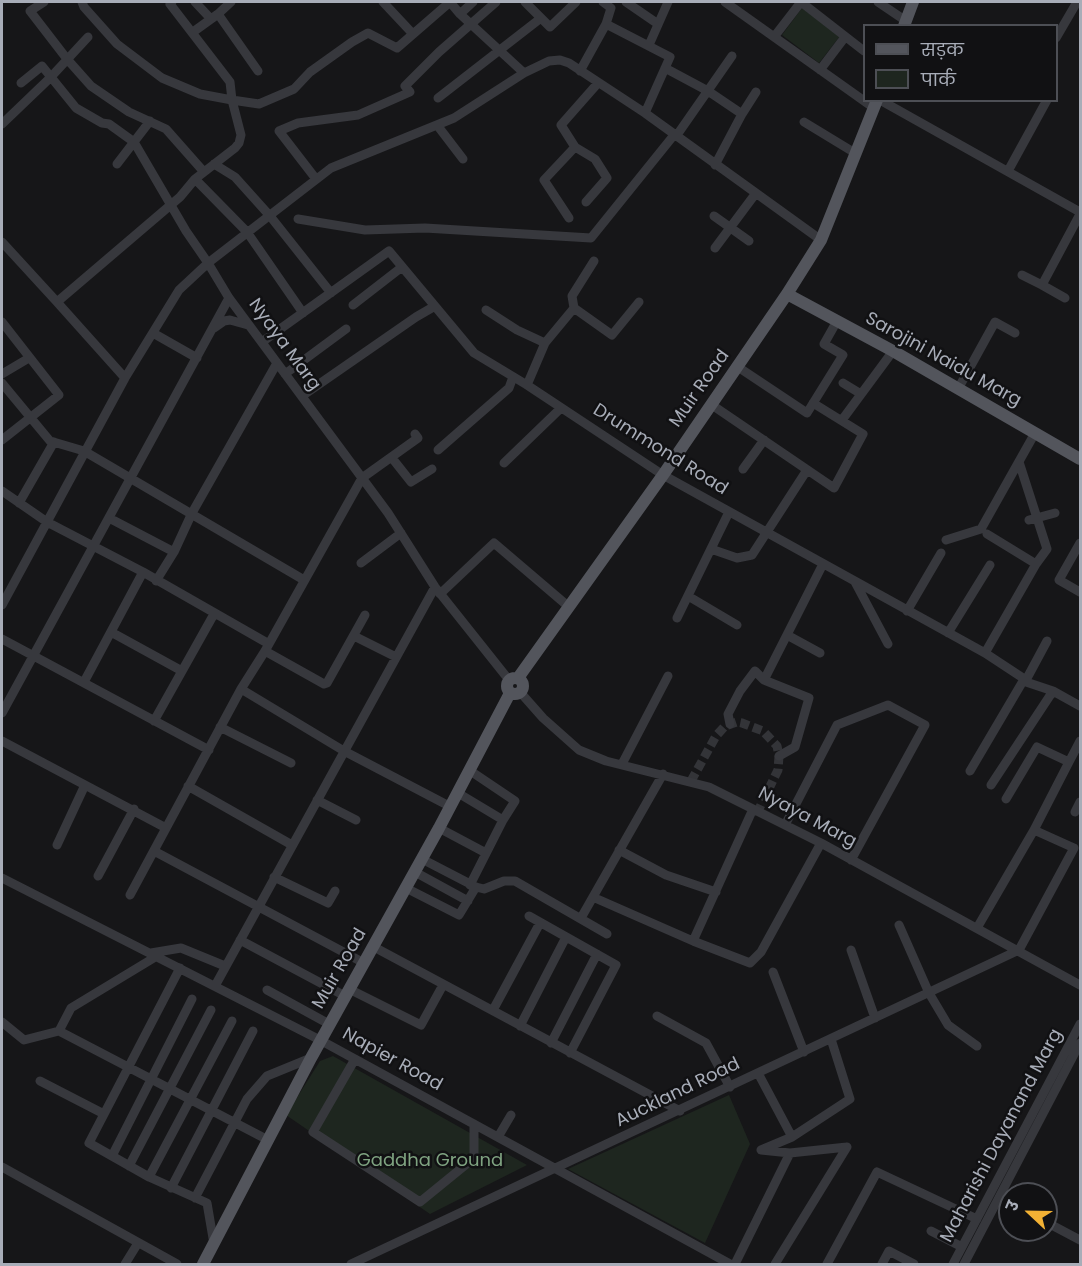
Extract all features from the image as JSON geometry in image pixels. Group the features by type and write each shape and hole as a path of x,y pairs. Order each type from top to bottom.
{"main road":[{"path":"905,23 913,2"},
{"name":"Muir Road","path":"203,1264 310,1058 451,807 514,686 738,367 821,240 877,103"},
{"name":"Sarojini Naidu Marg","path":"787,294 1080,458"}],"street":[{"path":"44,2 30,11 91,86 129,112 166,129 204,172"},
{"path":"82,2 117,44 162,78 200,94 232,100 259,104 294,88 310,72 368,33 397,48 450,2 524,73"},
{"path":"57,302 180,197 195,179 239,143 241,135 230,82 170,4 172,2"},
{"path":"195,2 214,16 258,71"},
{"path":"193,32 231,2"},
{"path":"382,2 413,34"},
{"path":"460,14 473,2"},
{"path":"316,179 279,130 298,123 358,115 410,92 405,86 439,52 496,2"},
{"path":"525,2 550,27 576,2"},
{"path":"580,71 606,24 611,8 603,2"},
{"path":"626,2 658,24"},
{"path":"650,45 668,2"},
{"path":"725,2 820,70 863,95"},
{"path":"735,10 742,2"},
{"path":"774,36 801,2 863,50"},
{"path":"878,2 905,23"},
{"path":"1058,35 1077,2"},
{"path":"438,98 541,18"},
{"path":"606,24 670,57 645,113"},
{"path":"2,124 88,37"},
{"path":"820,70 844,37"},
{"path":"298,219 365,230 425,228 591,238 676,135 732,56"},
{"path":"2,605 125,378 179,290 208,263 332,168 454,118 524,73 549,61 560,60 569,63 645,113 821,240"},
{"path":"21,84 42,66 50,78"},
{"path":"666,68 708,91 742,114"},
{"name":"Nyaya Marg","path":"50,78 76,108 102,123 109,124 134,142 170,205 230,298 401,533 437,590 514,686 543,718 579,750 606,761 709,786 1079,981"},
{"path":"586,202 608,178 595,159 575,147 561,125 597,82"},
{"path":"715,165 756,92"},
{"path":"1008,171 1046,102"},
{"path":"877,103 1008,171 1080,213 1042,285"},
{"path":"117,164 150,121"},
{"path":"804,122 855,153"},
{"path":"437,125 463,159"},
{"path":"569,219 544,180 575,147"},
{"path":"214,164 235,177 270,216 331,293"},
{"path":"195,179 247,232 303,313"},
{"path":"715,248 756,193"},
{"path":"714,216 749,241"},
{"path":"2,242 125,378"},
{"name":"Drummond Road","path":"262,342 389,251 474,353 527,385 663,475 985,653 1024,680 1053,691 1080,706"},
{"path":"594,261 572,296 574,308 612,335 639,302"},
{"path":"353,305 402,267"},
{"path":"1022,275 1065,298"},
{"path":"2,712 230,298"},
{"path":"302,396 435,306"},
{"path":"527,385 545,343 574,308"},
{"path":"486,310 517,330 545,343"},
{"path":"212,330 224,321 230,320 243,322 250,327"},
{"path":"738,367 807,414 843,355 824,344 837,321"},
{"path":"2,322 59,395 2,440"},
{"path":"958,388 995,322 1015,333"},
{"path":"285,374 346,329"},
{"path":"153,333 197,358"},
{"path":"842,420 892,351"},
{"path":"2,374 29,358"},
{"path":"156,581 277,363"},
{"path":"438,450 509,388 513,377"},
{"path":"2,383 50,441 84,452 304,580"},
{"path":"843,383 861,394"},
{"path":"711,405 834,488 863,434 813,403"},
{"path":"504,463 561,408"},
{"path":"946,540 981,529 1035,433"},
{"path":"130,895 220,727 362,478 418,438 415,434"},
{"path":"743,469 764,440"},
{"path":"19,503 54,442"},
{"path":"392,458 411,482 432,469"},
{"path":"985,653 1047,549 1033,518 1019,462"},
{"path":"711,549 737,558 752,555 807,470"},
{"path":"2,492 48,522 143,572 214,614 324,684 327,683 365,615"},
{"path":"677,618 729,512"},
{"path":"1033,518 1055,513"},
{"path":"109,518 174,552"},
{"path":"361,563 401,533"},
{"path":"987,534 1036,564"},
{"path":"214,986 396,657 437,590 494,543 569,608"},
{"path":"1080,543 1059,580 1080,592"},
{"path":"907,610 941,553"},
{"path":"764,680 823,564"},
{"path":"948,633 990,565"},
{"path":"84,682 143,572"},
{"path":"855,582 888,644"},
{"path":"688,596 737,625"},
{"path":"154,721 214,614"},
{"path":"111,632 182,671"},
{"path":"787,635 820,653"},
{"path":"354,636 396,657"},
{"path":"2,639 209,750"},
{"path":"970,771 1047,641"},
{"path":"730,724 728,714 740,691 755,671 764,680 809,698 795,747 779,756"},
{"path":"622,764 668,676"},
{"path":"241,690 344,751 451,807"},
{"path":"991,785 1053,691"},
{"path":"785,825 837,725 888,705 925,725 851,860"},
{"path":"220,727 291,764"},
{"path":"2,741 166,828"},
{"path":"977,928 1034,830 1080,741"},
{"path":"1006,799 1037,747 1069,762"},
{"path":"406,888 459,915 468,901 486,853 515,801 470,770"},
{"path":"581,918 595,898 619,850 663,774"},
{"path":"57,845 85,785"},
{"path":"188,786 292,845"},
{"path":"458,793 503,820"},
{"path":"317,800 356,820"},
{"path":"1075,812 1080,802"},
{"path":"693,941 753,808"},
{"path":"98,876 134,810"},
{"path":"439,828 486,853"},
{"path":"1019,950 1074,848 1034,830"},
{"path":"595,898 750,963 755,961 821,843"},
{"path":"619,850 666,874 716,892"},
{"path":"154,851 364,963"},
{"path":"422,859 473,886 484,889 504,881 515,881 607,934"},
{"path":"415,872 468,901"},
{"path":"274,877 328,903 335,891"},
{"name":"Napier Road","path":"2,878 320,1040 732,1264"},
{"path":"529,916 616,965 570,1053"},
{"path":"493,1010 540,923"},
{"path":"899,925 929,993 948,1025 977,1046"},
{"path":"520,1026 566,937"},
{"path":"240,940 347,993 421,1025 443,985"},
{"path":"374,946 680,1111"},
{"path":"59,1031 71,1008 154,954 181,948 225,966"},
{"path":"851,950 875,1018"},
{"name":"Auckland Road","path":"351,1264 1019,950"},
{"path":"551,1043 597,954"},
{"path":"180,968 89,1143 149,1177 207,1204"},
{"path":"773,972 804,1052"},
{"path":"267,990 329,1024"},
{"path":"112,1156 192,999"},
{"path":"129,1166 212,1010"},
{"path":"657,1016 706,1043 730,1087"},
{"path":"149,1177 232,1021"},
{"path":"2,1022 24,1040 59,1031 268,1140"},
{"name":"Maharishi Dayanand Marg","path":"953,1264 1080,1024"},
{"path":"171,1188 253,1031"},
{"path":"775,1264 847,1147 790,1153 761,1150 792,1137 850,1099 831,1039"},
{"name":"Maharishi Dayanand Marg","path":"1006,1182 1080,1042"},
{"path":"195,1198 247,1100 267,1076 310,1058"},
{"path":"355,1059 313,1132 420,1202 474,1158 474,1124"},
{"path":"759,1073 792,1137"},
{"path":"40,1080 104,1114"},
{"path":"498,1137 511,1115"},
{"path":"732,1264 790,1153"},
{"path":"2,1167 177,1264"},
{"path":"827,1264 877,1172 976,1219"},
{"path":"205,1177 214,1244"},
{"name":"Maharishi Dayanand Marg","path":"964,1264 998,1198"},
{"path":"1058,1228 1080,1240"},
{"path":"931,1231 962,1247"},
{"path":"125,1264 138,1243"},
{"path":"882,1264 889,1251 914,1264"}],"green space":[{"path":"802,8 840,36 819,63 782,35"},
{"name":"Gaddha Ground","path":"333,1056 527,1165 430,1214 286,1115 320,1061"},
{"path":"729,1095 750,1144 705,1243 568,1169"}],"tunnel":[{"path":"691,781 716,736 725,726 737,722 763,731 777,746 779,756 778,770 758,811"}]}
